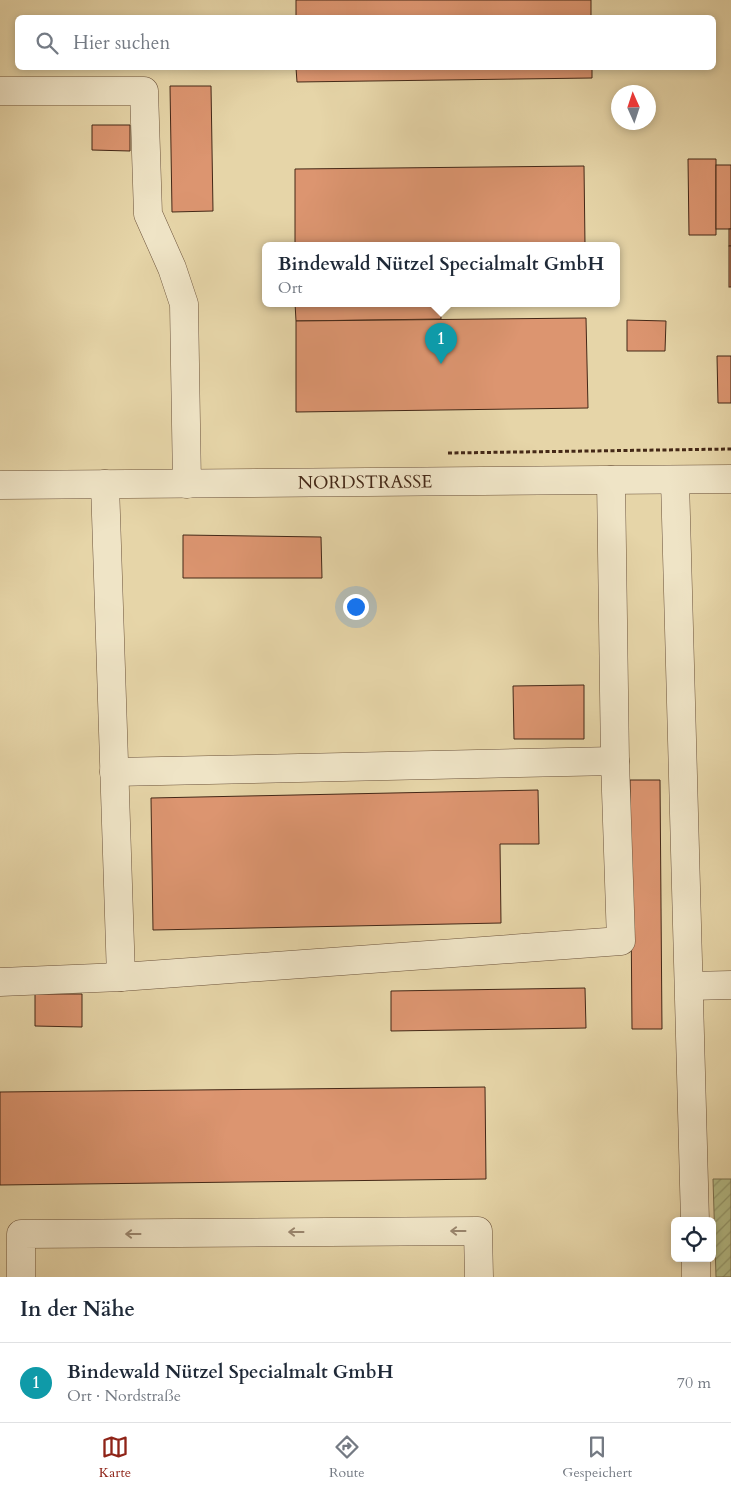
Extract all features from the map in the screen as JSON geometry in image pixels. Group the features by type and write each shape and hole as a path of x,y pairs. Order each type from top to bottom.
{"street":[{"path":"0,91 144,91 148,214 172,268 184,304 187,484"},
{"name":"NORDSTRASSE","path":"0,485 731,479"},
{"path":"0,982 122,978 621,942 615,761 611,480"},
{"path":"675,480 695,1217"},
{"path":"105,484 122,978"},
{"path":"114,772 615,761"},
{"path":"690,986 731,985"},
{"path":"21,1277 21,1234 478,1231 479,1277"},
{"path":"696,1262 696,1277"}],"green space":[{"path":"713,1179 731,1179 731,1277 716,1277 716,1217 714,1217"}],"building":[{"path":"296,0 591,0 591,15 296,15"},
{"path":"296,70 592,70 592,78 297,82"},
{"path":"170,86 211,86 213,211 172,212"},
{"path":"92,125 130,125 130,151 92,150"},
{"path":"688,159 716,159 716,235 689,235"},
{"path":"716,165 731,165 731,229 716,229"},
{"path":"584,166 585,242 295,242 295,169"},
{"path":"729,229 731,229 731,246 729,246"},
{"path":"729,246 731,246 731,287 729,287"},
{"path":"295,307 441,307 441,319 296,321"},
{"path":"586,318 588,408 296,412 296,321"},
{"path":"627,320 666,321 665,351 627,351"},
{"path":"717,356 731,356 731,403 718,403"},
{"path":"183,535 321,537 322,578 183,578"},
{"path":"584,685 584,739 514,739 513,686"},
{"path":"630,780 660,780 662,1029 632,1029"},
{"path":"538,790 539,844 500,844 501,923 153,930 151,798"},
{"path":"585,988 586,1028 391,1031 391,991"},
{"path":"35,994 82,994 82,1027 35,1026"},
{"path":"485,1087 486,1179 0,1185 0,1092"}],"place":[{"name":"Bindewald Nützel Specialmalt GmbH","path":"441,364"}]}
